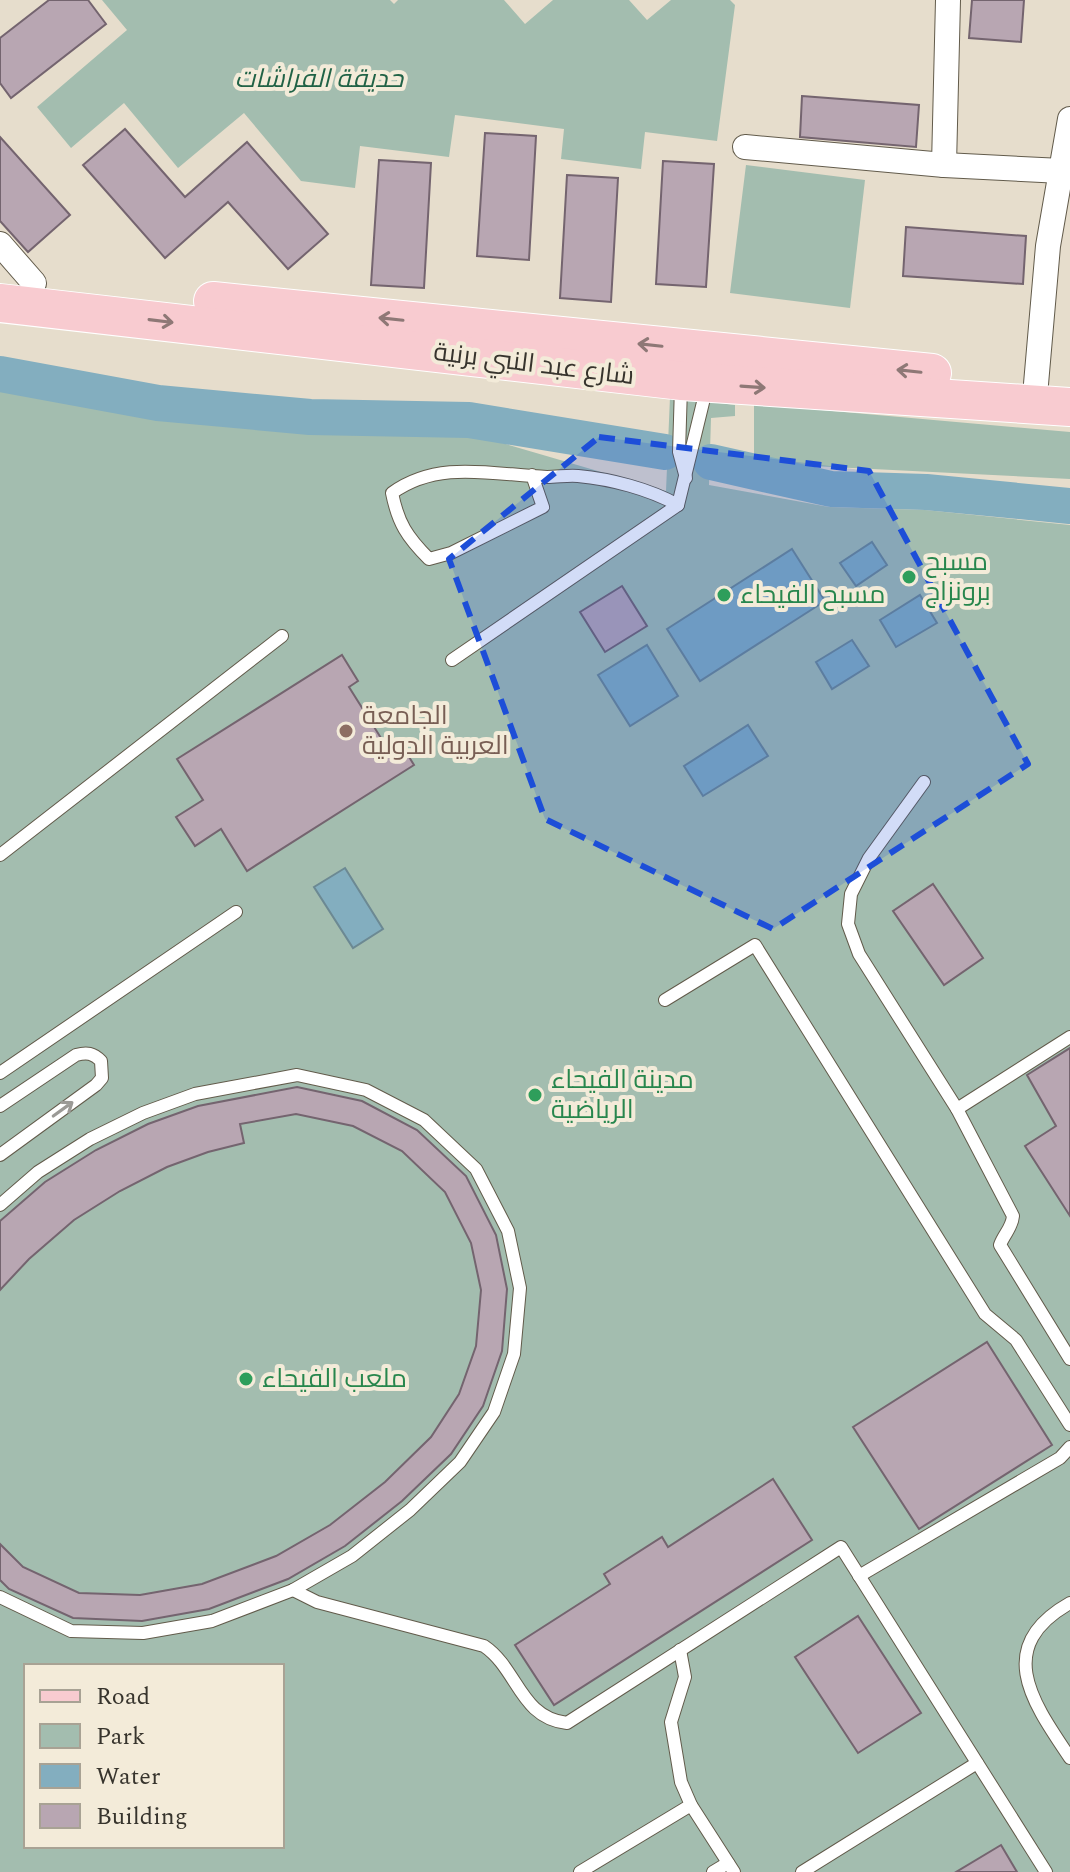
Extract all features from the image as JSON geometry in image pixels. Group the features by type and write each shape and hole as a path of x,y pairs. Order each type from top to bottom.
{"main road":[{"name":"شارع عبد النبي برنية","path":"17,282 1053,385"},
{"name":"شارع عبد النبي برنية","path":"0,303 695,382 1070,407"}],"street":[{"path":"944,165 948,0"},
{"path":"1053,385 1062,171 1070,119"},
{"path":"745,147 944,165 1062,171"},
{"path":"0,244 17,282"}],"lane":[{"path":"686,478 679,452 695,382"},
{"path":"452,660 678,505 686,478 695,382"},
{"path":"532,475 543,507 451,553 429,559 398,520 392,493 409,481 439,473 510,472 577,476 662,496 678,505"},
{"path":"0,855 282,636"},
{"path":"924,782 869,858 851,894 848,924 859,954 957,1109 1013,1216 1012,1226 1000,1245 1070,1359"},
{"path":"0,1073 236,912"},
{"path":"665,1000 755,945 985,1314 1016,1340 1070,1425"},
{"path":"957,1109 1070,1037"},
{"path":"0,1106 76,1055 86,1053 101,1061 102,1078 96,1085 0,1155"},
{"path":"0,1205 38,1172 90,1139 143,1113 195,1094 297,1075 366,1090 424,1120 476,1169 508,1231 520,1288 514,1354 494,1412 460,1462 410,1510 352,1556 293,1590 212,1621 143,1633 71,1631 0,1597"},
{"path":"859,1576 1047,1466 1070,1447"},
{"path":"293,1590 317,1602 484,1646 497,1655 541,1716 567,1723 841,1547 1046,1872"},
{"path":"1070,1603 1043,1624 1027,1644 1024,1671 1049,1727 1070,1758"},
{"path":"680,1650 685,1677 671,1722 681,1782 691,1805 731,1867 713,1872"},
{"path":"802,1872 977,1763"},
{"path":"580,1872 691,1805"}],"highlighted area":[{"path":"599,437 869,471 1028,764 773,929 545,819 449,559"}],"green space":[{"name":"حديقة الفراشات","path":"102,0 390,0 394,4 398,0 504,0 525,24 553,0 629,0 647,20 671,0 730,0 735,5 717,141 645,132 641,169 561,159 564,129 455,115 449,157 360,146 355,188 301,181 244,113 178,168 124,103 71,148 37,107 127,30"},
{"path":"746,165 865,180 850,308 730,293"},
{"name":"مدينة الفيحاء الرياضية","path":"0,388 156,416 310,431 468,433 666,491 670,397 735,405 735,416 711,418 709,485 829,507 925,510 1070,525 1070,1872 0,1872"},
{"path":"754,404 1070,432 1070,479 754,463"}],"water":[{"path":"872,542 887,565 856,586 840,563"},
{"path":"792,549 825,601 700,681 667,629"},
{"path":"920,595 937,623 896,647 880,620"},
{"path":"852,640 869,666 832,689 816,662"},
{"path":"647,645 678,696 630,726 598,675"},
{"path":"748,725 768,756 703,796 684,766"},
{"path":"345,868 383,929 353,948 314,887"}],"building":[{"path":"49,0 88,0 106,24 11,98 0,83 0,38"},
{"path":"972,0 1024,0 1021,42 969,38"},
{"path":"802,96 919,105 916,147 800,137"},
{"path":"125,129 185,197 247,142 328,234 288,269 228,202 165,258 83,165"},
{"path":"485,133 536,136 529,260 477,256"},
{"path":"0,137 70,215 28,252 0,221"},
{"path":"379,160 431,163 424,288 371,285"},
{"path":"663,161 714,164 706,287 656,284"},
{"path":"567,175 618,178 611,302 560,298"},
{"path":"906,227 1026,236 1023,284 903,276"},
{"path":"622,586 647,626 605,652 580,612"},
{"path":"342,655 358,681 349,687 386,746 398,739 414,765 247,871 221,829 195,846 176,817 203,800 177,759"},
{"path":"933,884 983,958 944,985 893,911"},
{"path":"1070,1048 1070,1216 1025,1146 1056,1126 1027,1075"},
{"name":"ملعب الفيحاء","path":"297,1087 362,1101 417,1130 466,1176 496,1235 507,1289 502,1351 483,1406 451,1454 402,1501 345,1546 288,1579 209,1609 142,1621 73,1618 9,1589 0,1580 0,1544 23,1567 79,1593 140,1595 202,1584 276,1556 330,1525 385,1482 431,1437 459,1394 476,1346 481,1290 471,1243 445,1192 402,1151 353,1126 296,1114 240,1124 244,1143 167,1167 120,1191 74,1220 29,1259 0,1290 0,1221 45,1182 96,1150 148,1124 198,1106"},
{"path":"987,1342 1052,1445 919,1529 853,1427"},
{"path":"773,1479 812,1540 554,1705 515,1645 610,1584 604,1574 662,1537 668,1547"},
{"path":"858,1616 921,1713 858,1753 795,1657"},
{"path":"1001,1845 1017,1872 956,1872"}],"waterway":[{"path":"0,374 158,403 310,417 469,420 665,452"},
{"path":"711,462 831,489 926,492 1070,506"}],"place":[{"name":"مسبح برونزاج","path":"909,577"},
{"name":"مسبح الفيحاء","path":"724,595"},
{"name":"الجامعة العربية الدولية","path":"346,731"},
{"name":"مدينة الفيحاء الرياضية","path":"535,1095"},
{"name":"ملعب الفيحاء","path":"246,1379"}]}
